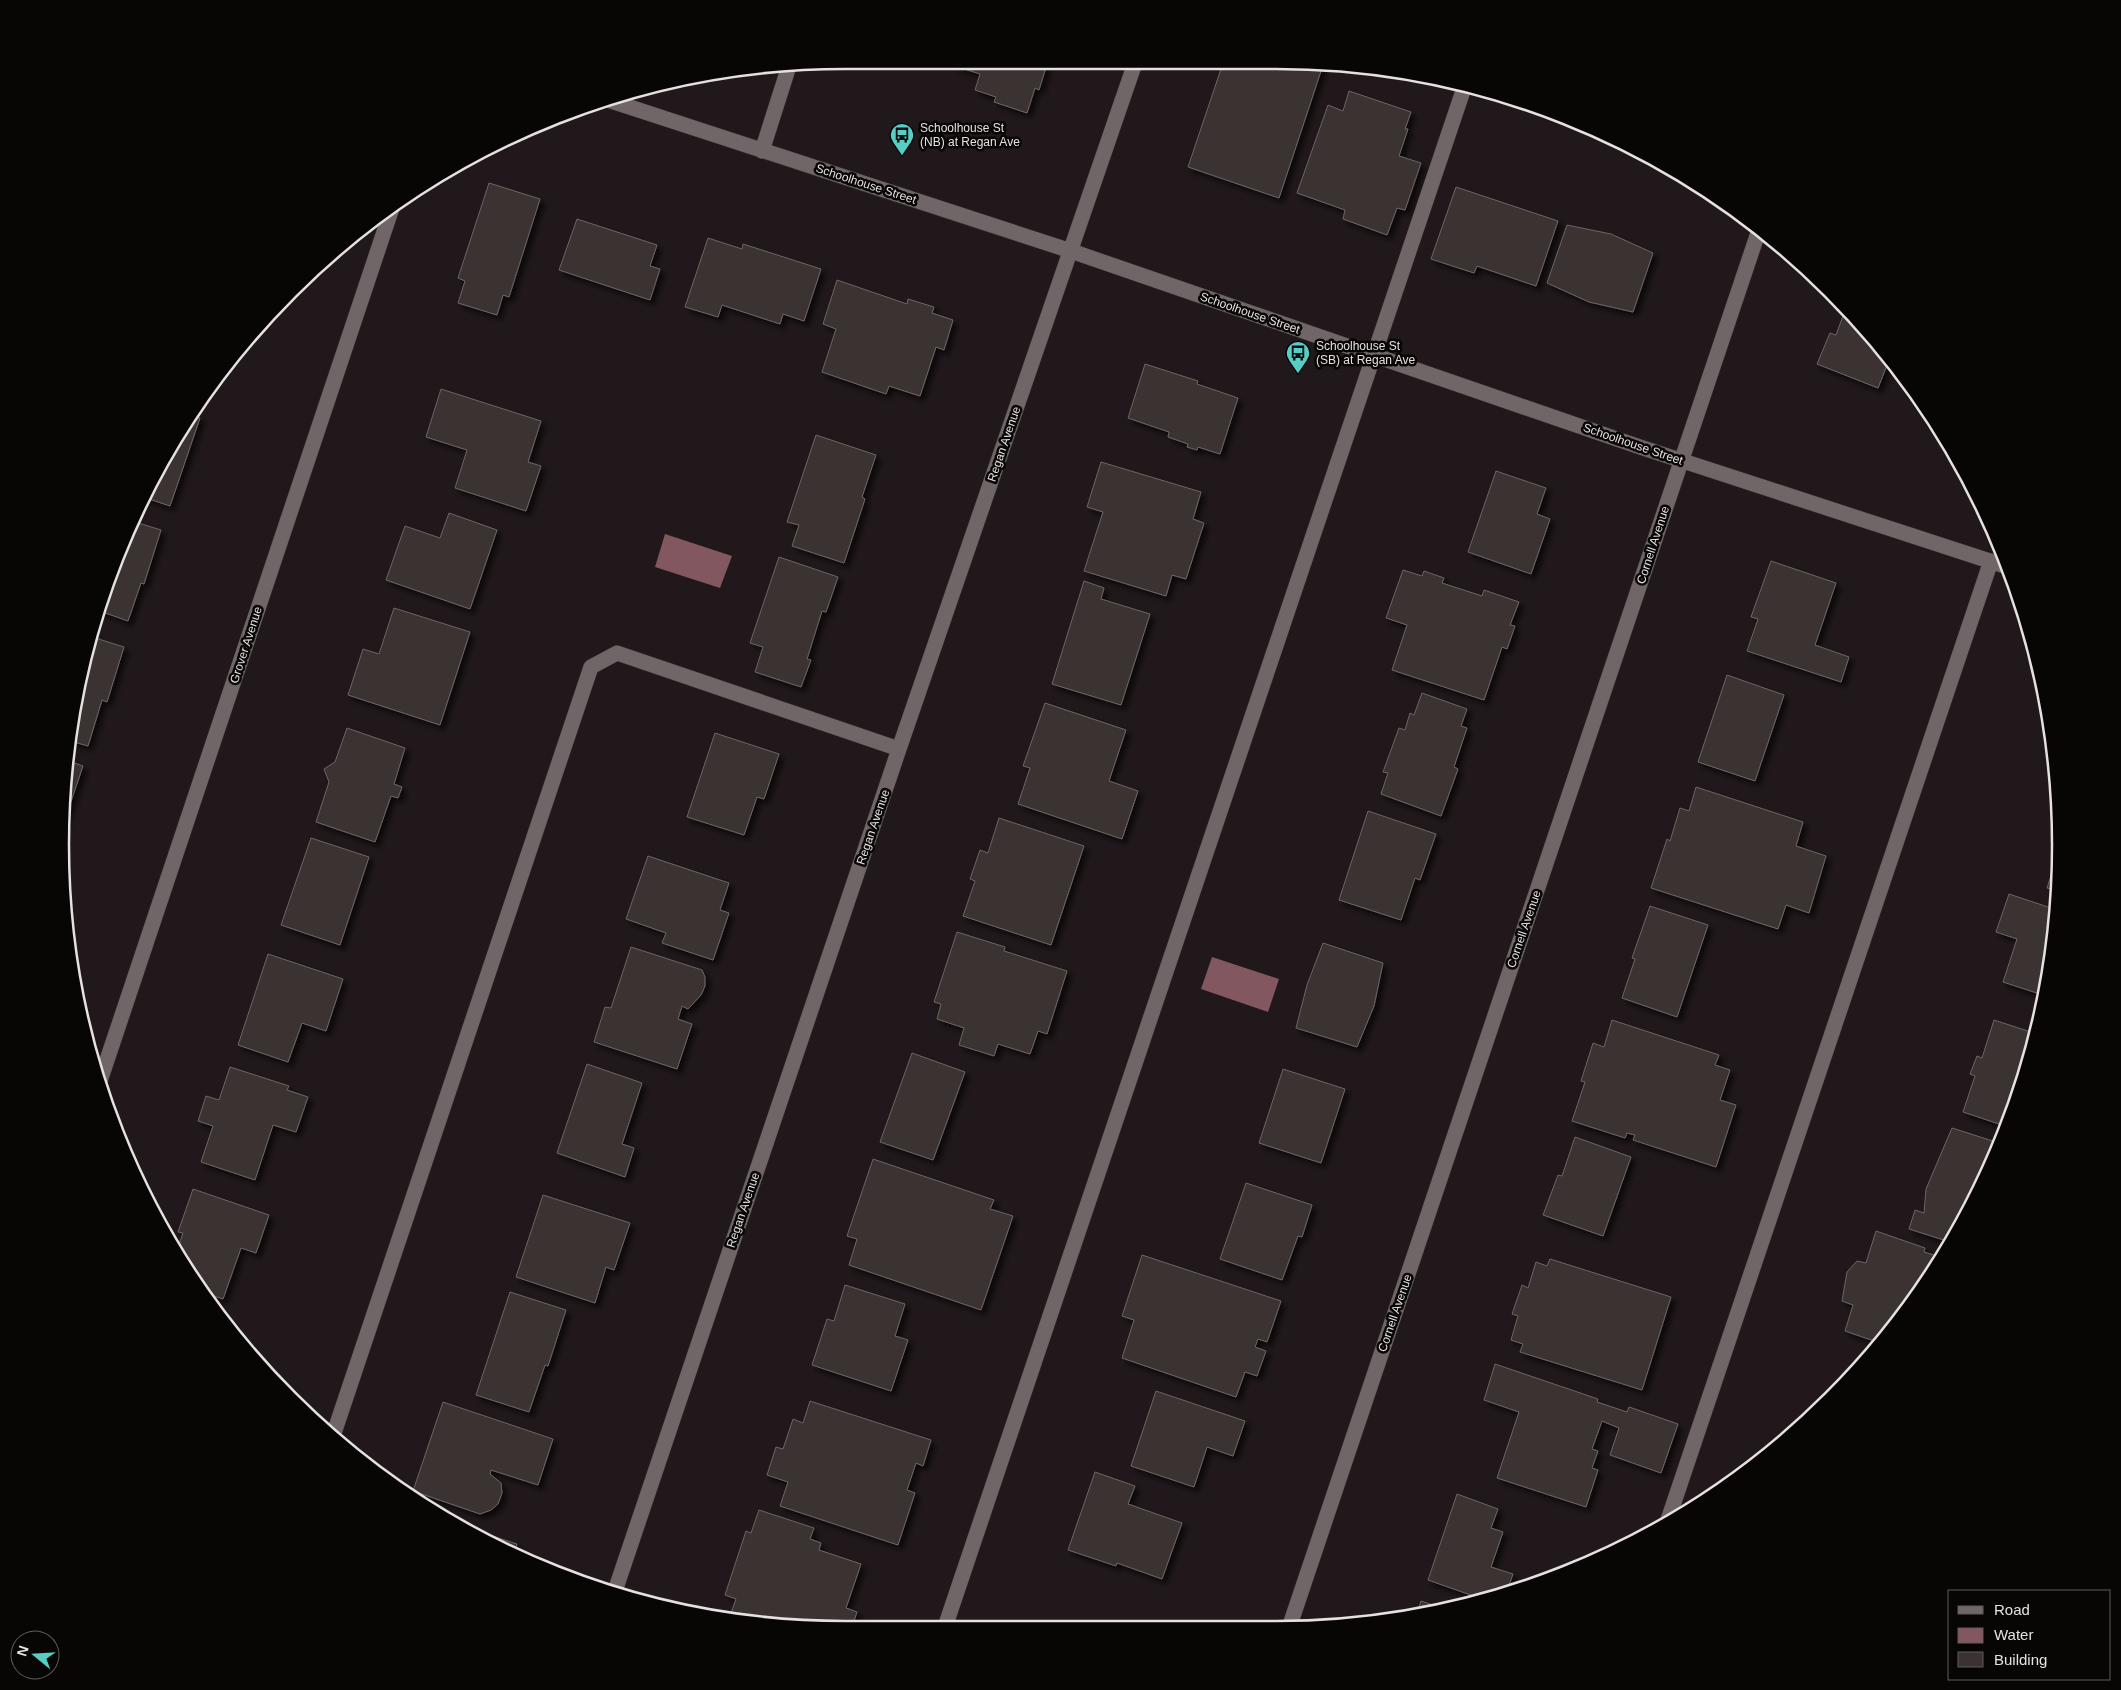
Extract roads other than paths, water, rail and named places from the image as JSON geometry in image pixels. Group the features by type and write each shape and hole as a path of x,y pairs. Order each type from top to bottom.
{"street":[{"name":"Regan Avenue","path":"616,1586 899,749 1133,69"},
{"path":"762,151 788,71"},
{"path":"947,1621 1463,92"},
{"name":"Schoolhouse Street","path":"617,103 1071,251 1681,461 1999,564"},
{"name":"Grover Avenue","path":"103,1072 389,217"},
{"name":"Cornell Avenue","path":"1291,1621 1756,235"},
{"path":"1670,1513 1991,561"},
{"path":"335,1431 591,668 617,653 899,749"}],"water":[{"path":"665,534 732,556 720,588 655,567"},
{"path":"1212,957 1279,979 1268,1012 1201,989"}],"place":[{"name":"Schoolhouse St (NB) at Regan Ave","path":"902,156"},
{"name":"Schoolhouse St (SB) at Regan Ave","path":"1298,374"}]}
